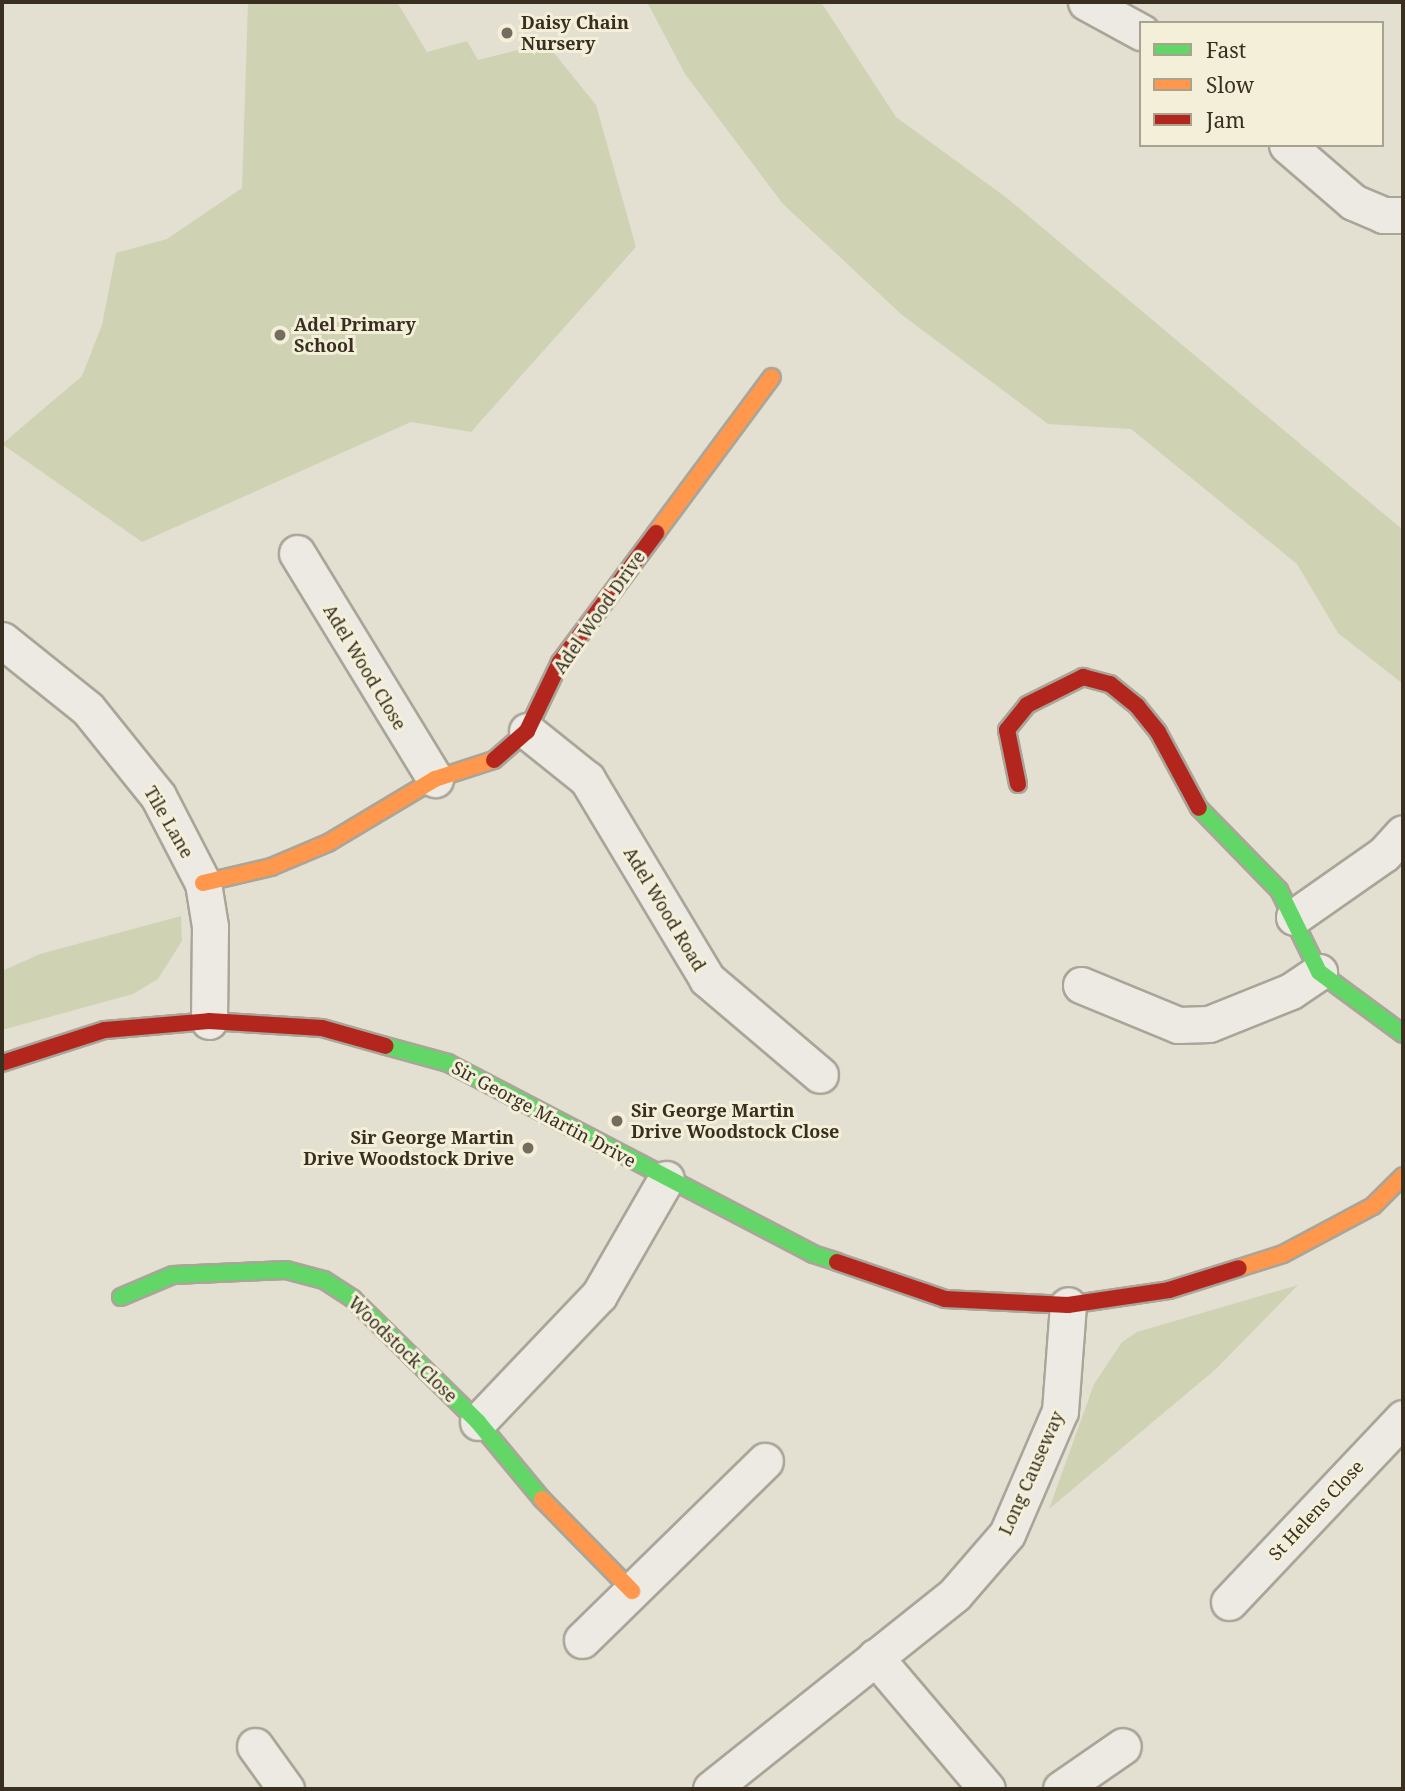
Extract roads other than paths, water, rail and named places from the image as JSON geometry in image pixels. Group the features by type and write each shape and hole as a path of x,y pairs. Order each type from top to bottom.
{"street":[{"path":"1086,2 1139,31"},
{"path":"1289,147 1353,202 1383,215 1403,215"},
{"name":"Adel Wood Drive","path":"203,883 271,867 328,843 435,779 495,760 527,731 560,662 772,377"},
{"name":"Adel Wood Close","path":"297,553 435,779"},
{"name":"Tile Lane","path":"2,640 88,709 158,796 203,883 210,926 209,1021"},
{"path":"1018,784 1007,730 1027,705 1083,677 1110,684 1144,715 1197,806 1256,863 1294,917 1304,949 1319,972 1403,1034"},
{"name":"Adel Wood Road","path":"527,731 587,779 707,979 820,1075"},
{"path":"1294,917 1401,840"},
{"path":"1082,985 1178,1026 1209,1024 1291,991 1319,972"},
{"name":"Sir George Martin Drive","path":"2,1063 105,1030 209,1021 323,1028 448,1063 813,1254 945,1299 1068,1305"},
{"path":"1068,1305 1169,1290 1283,1254 1373,1206 1403,1176"},
{"path":"478,1422 599,1295 666,1179"},
{"name":"Woodstock Close","path":"121,1297 173,1275 286,1270 324,1280 354,1299 478,1422 524,1481 632,1591"},
{"name":"Long Causeway","path":"711,1789 955,1594 1007,1534 1060,1410 1068,1305"},
{"name":"St Helens Close","path":"1229,1602 1403,1418"},
{"path":"582,1640 765,1461"},
{"path":"875,1657 987,1789"},
{"path":"255,1746 286,1789"},
{"path":"1061,1789 1124,1746"}],"place":[{"name":"Daisy Chain Nursery","path":"507,33"},
{"name":"Adel Primary School","path":"280,335"},
{"name":"Sir George Martin Drive Woodstock Close","path":"617,1121"},
{"name":"Sir George Martin Drive Woodstock Drive","path":"528,1148"}]}
